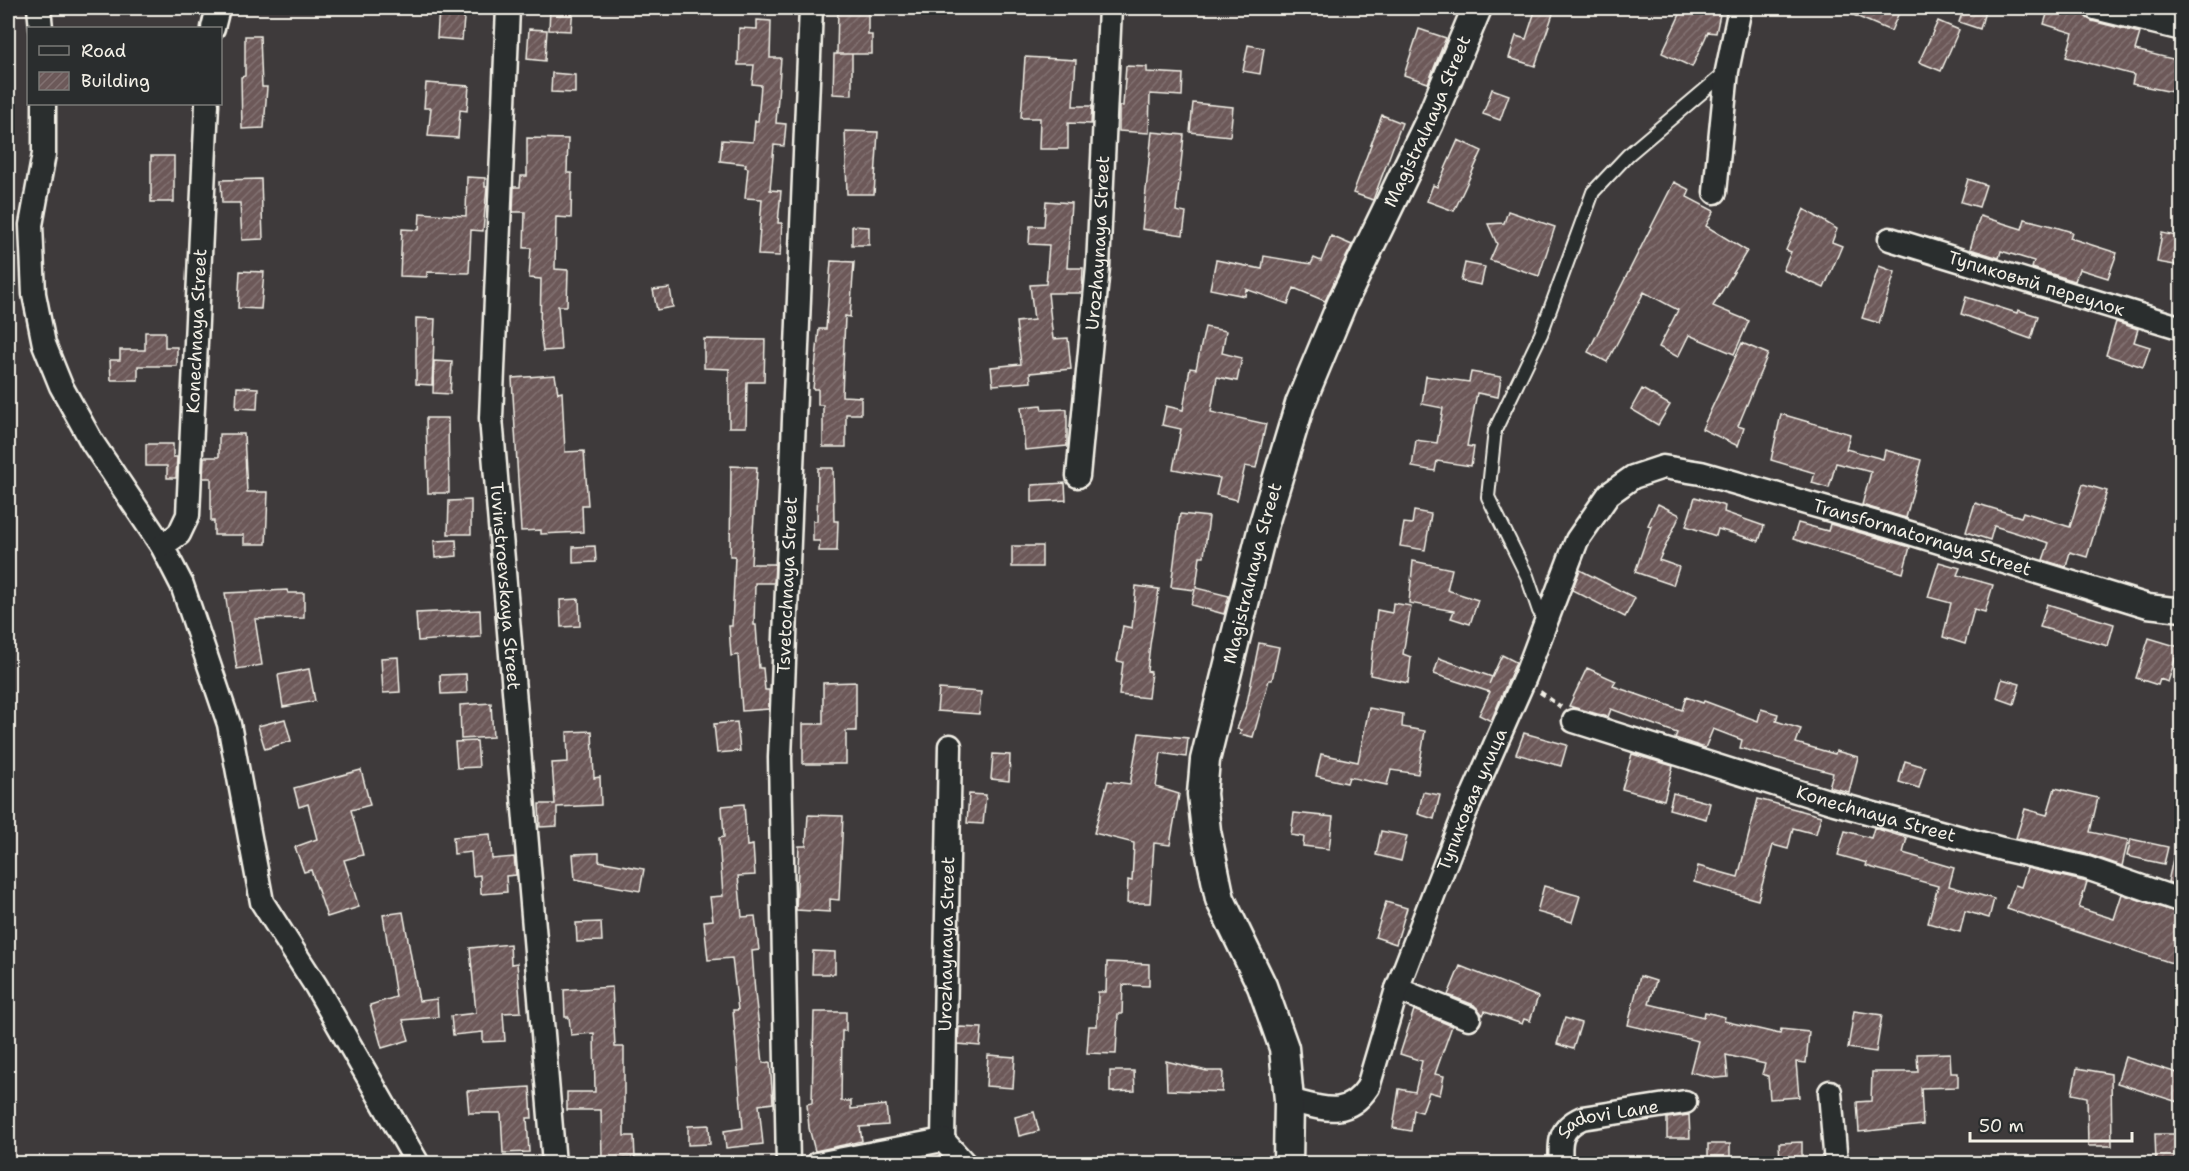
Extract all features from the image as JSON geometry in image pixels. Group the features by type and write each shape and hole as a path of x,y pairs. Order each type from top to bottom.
{"street":[{"path":"39,8 41,27"},
{"path":"213,27 218,8"},
{"name":"Tuvinstroevskaya Street","path":"507,8 491,418 554,1164"},
{"name":"Tsvetochnaya Street","path":"788,1164 780,758 811,8"},
{"name":"Urozhaynaya Street","path":"1078,476 1098,267 1110,8"},
{"name":"Magistralnaya Street","path":"1288,1164 1289,1100 1284,1048 1262,986 1220,899 1212,866 1202,794 1205,760 1263,527 1300,404 1342,303 1429,123 1477,8"},
{"path":"1716,192 1727,71 1740,8"},
{"path":"2095,8 2181,29"},
{"path":"44,105 44,154 31,225 34,294 44,344 61,386 92,442 162,546 182,585 229,724 262,902 316,986 418,1164"},
{"name":"Konechnaya Street","path":"162,546 179,534 188,515 207,105"},
{"name":"Тупиковый переулок","path":"1890,239 2181,328"},
{"name":"Тупиковая улица","path":"1289,1100 1328,1110 1345,1108 1359,1101 1368,1087 1397,989 1464,815 1525,677 1577,540 1609,494 1634,477 1663,467"},
{"name":"Transformatornaya Street","path":"1663,467 1701,473 1876,522 2148,606 2181,610"},
{"name":"Konechnaya Street","path":"1574,721 1834,803 2002,849 2087,868 2181,901"},
{"name":"Urozhaynaya Street","path":"943,1140 950,746"},
{"path":"1397,989 1469,1018"},
{"path":"1830,1092 1836,1164"},
{"name":"Sadovi Lane","path":"1561,1164 1559,1144 1562,1132 1570,1124 1582,1118 1685,1102"},
{"path":"817,1164 943,1140 965,1164"}],"lane":[{"path":"1547,617 1539,611 1527,576 1488,496 1496,430 1541,334 1593,192 1628,155 1727,71"}],"path":[{"path":"1525,677 1544,696 1567,711 1574,721"}],"building":[{"path":"439,8 465,8 462,40 437,38"},
{"path":"550,8 573,8 571,31 549,30"},
{"path":"838,8 868,8 868,35 872,35 872,54 837,54"},
{"path":"1536,8 1555,8 1535,66 1509,58 1516,36 1526,39"},
{"path":"1683,8 1701,8 1701,10 1720,14 1716,33 1708,32 1692,67 1662,53"},
{"path":"1837,8 1901,8 1891,31"},
{"path":"1964,8 1986,8 1980,29 1959,22"},
{"path":"2049,8 2060,8 2084,15 2092,21 2140,33 2135,50 2181,61 2181,85 2174,83 2173,92 2132,84 2134,75 2066,57 2073,33 2044,24"},
{"path":"757,20 771,21 770,58 781,58 776,123 786,124 784,146 774,145 770,190 781,191 778,223 782,223 780,256 758,255 762,199 745,198 748,168 745,167 746,164 720,161 722,140 753,142 755,121 758,121 761,85 752,84 754,65 738,65 739,28 757,29"},
{"path":"1938,21 1959,30 1941,71 1919,62"},
{"path":"529,29 547,30 545,61 527,59"},
{"path":"1419,29 1446,38 1428,83 1404,75"},
{"path":"245,36 260,36 262,87 267,87 264,128 242,129 241,77 245,76"},
{"path":"1248,45 1264,48 1260,74 1243,71"},
{"path":"834,54 852,54 852,95 833,94"},
{"path":"1025,57 1076,60 1073,106 1092,106 1091,124 1068,123 1068,149 1039,149 1040,118 1021,118"},
{"path":"1126,66 1147,67 1147,72 1183,74 1182,96 1150,94 1149,133 1119,131 1119,106 1123,106"},
{"path":"552,73 575,75 575,93 551,92"},
{"path":"426,83 469,86 467,111 460,110 458,138 428,136 431,108 424,108"},
{"path":"1492,89 1509,95 1500,120 1483,114"},
{"path":"1193,103 1233,107 1230,136 1190,132"},
{"path":"1382,115 1402,123 1373,200 1353,193"},
{"path":"845,131 878,132 874,194 847,194"},
{"path":"1152,132 1184,135 1176,211 1186,213 1183,235 1142,229"},
{"path":"527,138 568,139 567,173 572,173 571,218 556,217 555,269 568,270 567,306 558,306 561,350 543,351 540,328 541,279 529,278 531,248 524,248 525,212 513,212 514,187 520,187 521,176 527,176"},
{"path":"1458,140 1482,151 1454,211 1427,201 1433,185 1437,187"},
{"path":"151,156 174,156 174,202 151,202"},
{"path":"467,177 485,178 485,187 487,187 483,231 471,230 469,273 427,272 427,277 400,276 402,229 419,230 420,213 466,216"},
{"path":"261,179 263,239 242,240 240,203 222,203 221,180"},
{"path":"1968,179 1986,185 1979,207 1961,202"},
{"path":"1674,182 1690,190 1687,197 1714,211 1706,226 1747,251 1713,306 1749,321 1734,354 1689,335 1678,357 1659,347 1678,310 1644,292 1607,362 1588,352"},
{"path":"1046,201 1071,203 1067,268 1083,268 1082,293 1048,293 1053,339 1068,338 1071,369 1030,373 1031,382 993,385 991,367 1021,364 1016,322 1034,320 1030,285 1046,284 1049,245 1029,244 1030,226 1044,226"},
{"path":"1804,209 1837,229 1832,242 1842,246 1824,288 1783,270 1791,252 1786,250"},
{"path":"1508,211 1555,227 1539,276 1490,260 1497,244 1488,224 1504,223"},
{"path":"1980,216 2022,229 2025,219 2052,226 2072,232 2070,238 2117,253 2108,278 2079,269 2075,281 2032,268 2034,261 2001,251 1999,258 1970,249"},
{"path":"852,226 869,227 869,245 852,245"},
{"path":"2162,233 2181,237 2181,266 2157,262"},
{"path":"1331,236 1352,245 1325,301 1294,288 1288,304 1246,289 1245,296 1210,289 1216,260 1262,269 1264,256 1311,264 1314,258 1321,261"},
{"path":"831,261 854,262 850,317 845,316 842,396 861,397 861,414 846,414 846,447 823,447 823,405 818,405 818,389 813,389 819,329 826,329"},
{"path":"1465,263 1485,267 1481,285 1461,281"},
{"path":"1879,266 1895,272 1879,323 1862,318"},
{"path":"240,271 264,272 261,309 238,308"},
{"path":"670,288 673,307 657,310 653,290"},
{"path":"1966,297 2017,313 2018,310 2038,316 2031,339 1961,314"},
{"path":"416,318 435,319 432,385 416,384"},
{"path":"2116,322 2138,329 2134,342 2150,347 2143,367 2106,355"},
{"path":"1205,327 1226,331 1222,353 1242,358 1237,381 1217,377 1211,412 1266,424 1256,468 1245,466 1237,500 1216,495 1220,478 1173,469 1181,429 1162,425 1166,406 1183,410 1190,368 1196,369"},
{"path":"145,332 165,332 165,347 177,347 177,366 138,366 138,380 111,380 110,360 120,360 120,350 145,350"},
{"path":"704,339 765,340 764,382 747,382 746,427 729,427 729,369 704,368"},
{"path":"1742,343 1768,354 1738,426 1744,428 1738,446 1702,429"},
{"path":"434,361 452,362 450,394 433,393"},
{"path":"1471,372 1501,377 1498,397 1477,393 1467,446 1474,447 1471,466 1437,461 1435,471 1412,467 1416,440 1437,443 1443,408 1422,404 1426,376 1469,382"},
{"path":"555,375 558,393 562,392 565,452 584,451 588,505 582,505 583,532 541,534 541,530 521,531 512,378"},
{"path":"237,387 258,388 257,409 236,408"},
{"path":"1642,389 1670,405 1658,425 1631,409"},
{"path":"1041,405 1042,410 1067,409 1067,446 1025,450 1021,407"},
{"path":"1781,414 1850,434 1846,449 1883,459 1885,450 1921,460 1906,518 1862,505 1871,472 1836,463 1829,488 1812,483 1815,473 1771,460"},
{"path":"426,418 448,418 449,493 428,493"},
{"path":"219,434 244,434 247,492 268,492 266,544 244,544 244,535 214,535 214,521 211,521 211,478 203,478 204,457 219,457"},
{"path":"146,444 173,444 173,457 177,457 176,478 167,478 167,466 146,466"},
{"path":"731,466 757,467 751,564 775,564 774,583 755,583 754,625 756,625 759,668 763,668 765,690 769,690 769,709 742,711 738,655 731,656 729,626 732,626 735,556 730,556"},
{"path":"818,468 833,468 834,521 838,521 837,551 819,551 820,541 813,541 813,521 817,521"},
{"path":"1065,483 1066,500 1032,502 1032,485"},
{"path":"2083,484 2107,491 2087,557 2070,552 2066,567 2043,560 2049,543 1994,526 1990,540 1966,532 1975,503 2021,517 2023,512 2070,527"},
{"path":"1695,497 1725,506 1724,512 1764,526 1759,541 1718,529 1716,536 1686,526"},
{"path":"471,500 471,534 448,534 449,501"},
{"path":"1658,504 1680,515 1659,560 1679,567 1673,585 1635,572 1651,526 1648,525"},
{"path":"1414,511 1431,514 1425,550 1400,546 1404,523 1412,524"},
{"path":"1180,514 1209,517 1204,556 1200,556 1196,588 1229,596 1224,614 1191,605 1195,590 1171,587"},
{"path":"1798,523 1828,531 1830,524 1910,547 1903,573 1793,539"},
{"path":"456,540 457,556 435,558 434,541"},
{"path":"595,546 596,562 573,563 573,547"},
{"path":"1012,546 1042,546 1042,567 1012,567"},
{"path":"1413,561 1452,569 1447,590 1478,600 1470,624 1451,618 1454,611 1409,603"},
{"path":"1939,562 1960,568 1957,575 1993,585 1985,612 1974,609 1965,644 1943,637 1951,603 1928,597"},
{"path":"1580,570 1635,598 1625,617 1572,590"},
{"path":"1136,586 1159,589 1147,671 1151,672 1148,698 1119,695 1123,662 1117,661 1123,626 1132,628"},
{"path":"287,590 288,593 304,593 304,618 255,619 262,665 237,669 225,593"},
{"path":"579,599 580,626 561,627 560,600"},
{"path":"1393,603 1411,606 1403,654 1411,657 1408,683 1370,675 1377,610 1392,613"},
{"path":"2047,604 2114,624 2108,646 2040,627"},
{"path":"480,610 481,637 418,641 416,613"},
{"path":"2149,638 2179,647 2168,682 2160,679 2158,685 2136,678"},
{"path":"1259,643 1279,647 1272,680 1269,680 1253,737 1240,734 1241,730 1237,729 1247,703"},
{"path":"1502,655 1516,662 1491,721 1479,715 1490,692 1434,674 1439,658 1492,677 1489,684"},
{"path":"398,657 400,692 383,693 381,658"},
{"path":"1587,668 1616,681 1613,686 1682,710 1686,697 1703,703 1704,701 1758,721 1761,709 1778,714 1776,721 1801,729 1796,743 1835,754 1836,751 1858,757 1849,792 1829,787 1833,773 1740,748 1742,740 1713,729 1705,748 1675,738 1677,733 1611,709 1608,717 1569,706"},
{"path":"309,669 315,701 283,707 278,675"},
{"path":"466,674 467,693 441,694 440,675"},
{"path":"2002,679 2020,684 2014,704 1997,698"},
{"path":"856,682 856,731 846,731 846,764 803,764 803,724 823,724 823,683"},
{"path":"939,689 981,692 979,714 937,711"},
{"path":"491,703 493,737 461,739 460,705"},
{"path":"1369,708 1403,714 1402,727 1425,731 1418,774 1391,770 1387,785 1349,777 1347,783 1316,776 1321,754 1358,762"},
{"path":"285,719 291,741 265,749 258,726"},
{"path":"737,722 740,751 717,753 714,724"},
{"path":"592,731 594,778 600,777 601,805 557,807 557,826 540,827 539,804 555,804 552,763 568,762 567,732"},
{"path":"1139,733 1188,738 1186,757 1161,753 1156,787 1179,794 1170,845 1154,843 1150,903 1127,903 1128,880 1132,881 1134,843 1094,833 1108,781 1130,784"},
{"path":"1524,733 1567,745 1561,766 1516,754"},
{"path":"477,741 479,767 457,768 455,742"},
{"path":"993,754 1010,755 1009,781 991,779"},
{"path":"1632,754 1673,766 1664,800 1622,789"},
{"path":"1905,761 1925,767 1919,788 1899,782"},
{"path":"361,770 370,805 351,810 363,855 344,860 359,907 327,917 311,870 304,872 295,847 317,839 308,804 299,807 294,788"},
{"path":"2055,788 2098,798 2090,832 2128,840 2122,866 2090,855 2016,838 2025,809 2047,815"},
{"path":"1423,792 1440,795 1434,819 1418,814"},
{"path":"1673,793 1710,803 1706,819 1669,809"},
{"path":"969,794 986,795 983,824 967,823"},
{"path":"1758,799 1821,816 1816,834 1793,828 1788,849 1773,845 1758,900 1694,882 1698,866 1738,877"},
{"path":"744,804 747,846 753,845 755,875 738,876 742,917 755,916 759,950 752,951 755,993 763,1063 770,1062 773,1103 759,1105 763,1144 726,1148 724,1131 743,1128 733,1010 738,1010 732,958 708,960 704,921 713,920 710,897 723,896 719,838 724,837 722,806"},
{"path":"1294,813 1333,817 1329,849 1303,846 1304,837 1291,835"},
{"path":"808,815 843,816 839,900 830,899 830,912 796,910 799,846 806,846"},
{"path":"1874,828 1907,838 1903,853 1954,868 1949,886 1994,899 1989,918 1965,911 1960,932 1928,923 1938,886 1866,866 1867,863 1838,855 1845,831 1871,838"},
{"path":"1381,831 1407,836 1401,861 1376,855"},
{"path":"490,834 492,859 514,857 516,875 506,876 507,892 481,894 480,875 473,876 471,852 454,854 453,837"},
{"path":"2131,839 2168,847 2164,864 2127,856"},
{"path":"599,853 599,861 644,869 640,891 575,879 573,854"},
{"path":"2174,854 2181,855 2181,887 2168,882"},
{"path":"2027,868 2087,882 2079,908 2114,919 2122,894 2181,914 2181,966 2007,909 2015,885 2021,887"},
{"path":"1544,886 1580,896 1572,922 1537,912"},
{"path":"1386,902 1407,908 1396,944 1375,937"},
{"path":"403,912 419,1001 437,999 438,1017 403,1020 409,1040 382,1048 370,1005 396,997 383,915"},
{"path":"601,922 602,941 577,942 576,923"},
{"path":"510,944 511,964 517,963 521,1012 503,1013 505,1041 483,1042 483,1032 453,1035 451,1016 476,1013 470,948"},
{"path":"813,951 835,952 835,974 812,974"},
{"path":"1107,962 1149,964 1149,986 1123,985 1122,1014 1118,1014 1116,1054 1087,1053 1089,1026 1097,1026 1098,992 1106,992"},
{"path":"1460,966 1538,997 1530,1021 1524,1019 1522,1024 1485,1011 1483,1015 1474,1005 1448,995"},
{"path":"1640,976 1656,981 1649,1004 1704,1017 1705,1012 1725,1017 1724,1021 1780,1034 1781,1029 1809,1032 1806,1063 1796,1062 1799,1097 1770,1099 1768,1076 1762,1074 1765,1064 1726,1055 1728,1077 1716,1078 1690,1072 1698,1041 1628,1025"},
{"path":"612,987 615,1047 624,1047 624,1136 634,1136 635,1158 602,1159 601,1110 567,1110 567,1092 595,1092 594,1033 571,1035 569,1017 565,1017 564,990"},
{"path":"1414,1010 1452,1026 1435,1074 1444,1076 1440,1095 1429,1092 1422,1112 1414,1110 1411,1131 1393,1128 1399,1089 1415,1092 1422,1061 1400,1054"},
{"path":"1854,1011 1882,1015 1876,1052 1848,1048"},
{"path":"814,1012 846,1012 846,1031 842,1031 841,1101 851,1101 851,1109 886,1105 888,1125 860,1127 862,1141 815,1151 809,1128 807,1104 812,1103"},
{"path":"1565,1018 1581,1023 1573,1049 1557,1044"},
{"path":"959,1027 982,1028 980,1046 958,1044"},
{"path":"1950,1053 1951,1073 1958,1073 1958,1087 1921,1088 1923,1125 1859,1132 1857,1102 1871,1101 1872,1072 1918,1072 1917,1054"},
{"path":"988,1055 1015,1057 1013,1088 986,1086"},
{"path":"2125,1057 2181,1074 2181,1103 2117,1083"},
{"path":"1166,1061 1207,1071 1223,1071 1222,1092 1167,1090"},
{"path":"2077,1068 2111,1074 2112,1146 2088,1146 2087,1097 2072,1094"},
{"path":"1110,1071 1134,1071 1135,1091 1110,1092"},
{"path":"530,1087 532,1118 527,1118 529,1152 503,1153 501,1113 469,1113 467,1091"},
{"path":"1034,1112 1039,1131 1019,1136 1015,1117"},
{"path":"1689,1115 1690,1138 1667,1138 1667,1118"},
{"path":"709,1125 710,1144 688,1145 688,1126"},
{"path":"2155,1134 2178,1134 2178,1162 2156,1162"},
{"path":"1802,1142 1802,1160 1780,1161 1779,1143"},
{"path":"1708,1144 1730,1144 1730,1164 1708,1164"}]}
